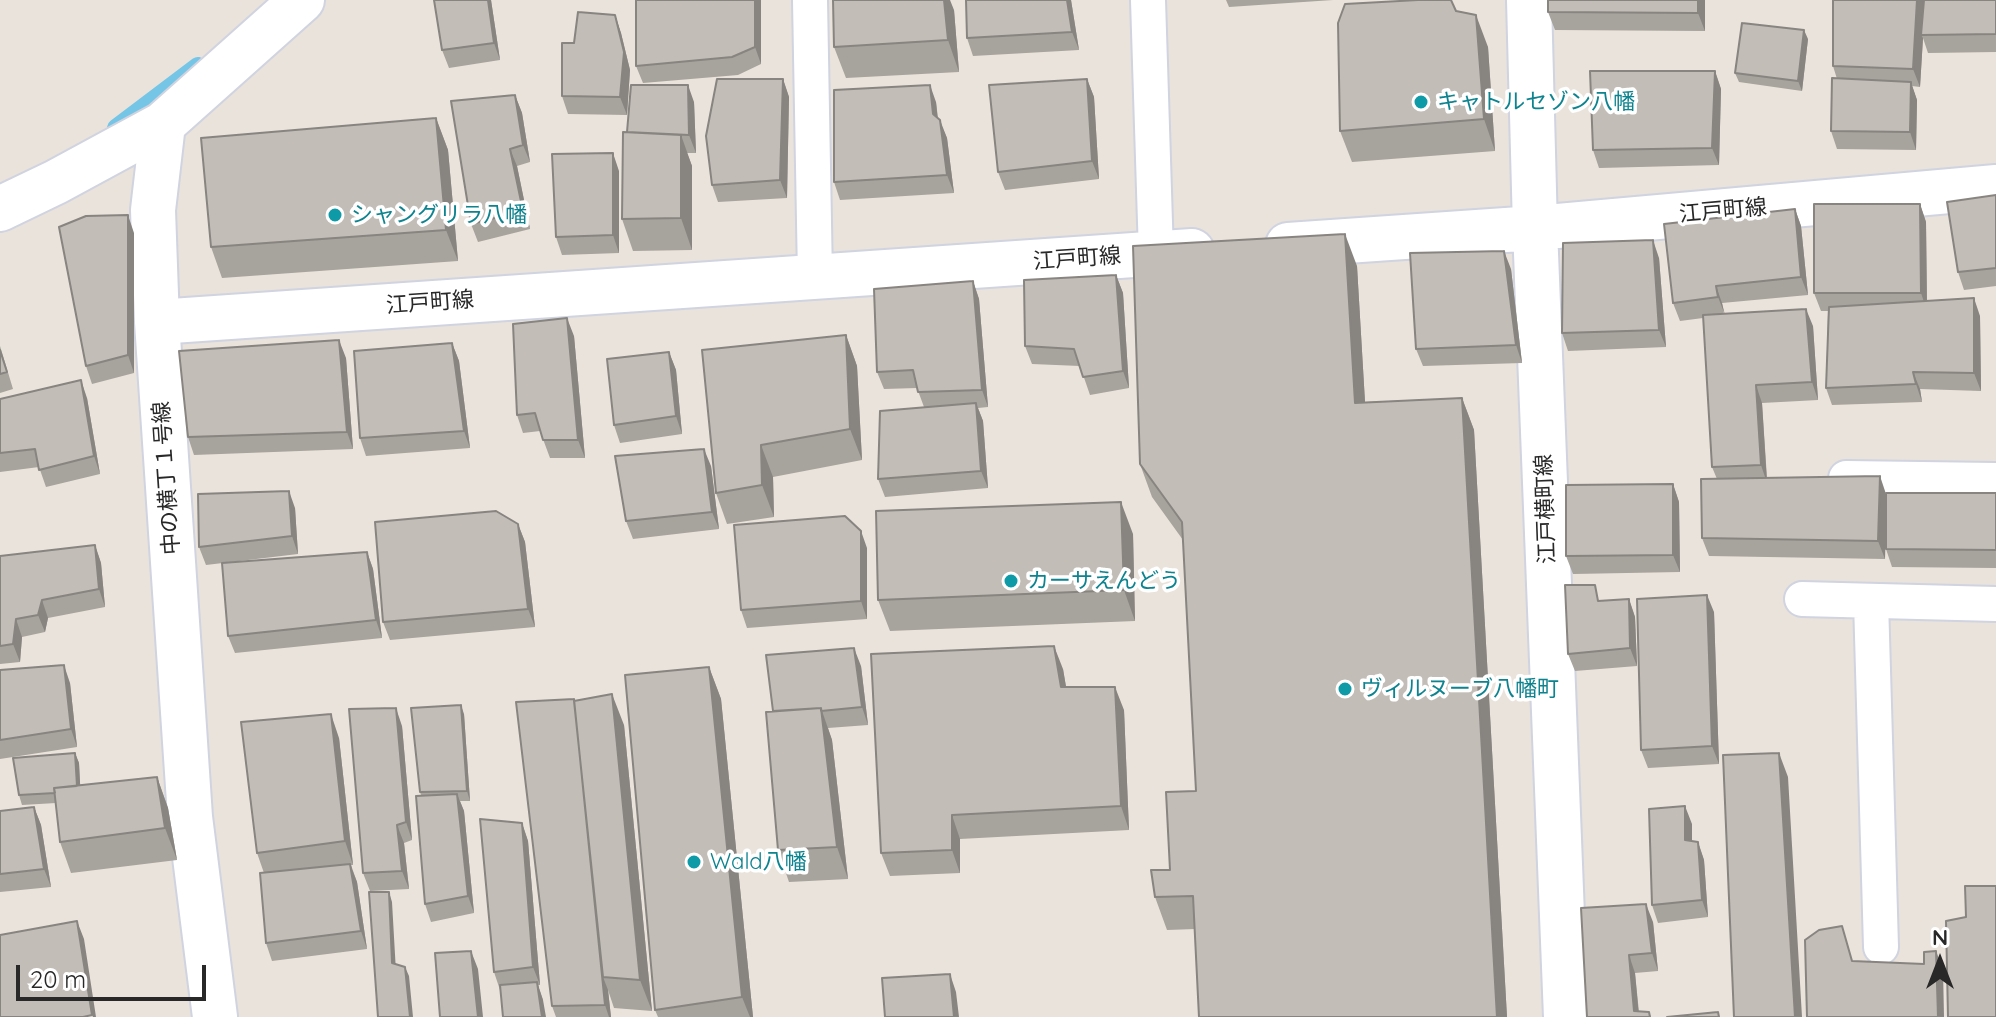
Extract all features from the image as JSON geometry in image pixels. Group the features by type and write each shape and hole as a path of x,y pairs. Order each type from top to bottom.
{"street":[{"path":"0,209 163,124 302,0"},
{"name":"江戸横町線","path":"1529,0 1566,1017"},
{"name":"中の横丁１号線","path":"163,124 153,210 157,322 190,817 215,1017"},
{"name":"江戸町線","path":"157,322 1535,228 1996,187"}],"lane":[{"path":"810,0 815,277"},
{"path":"1148,0 1156,254"},
{"path":"1846,478 1996,480"},
{"path":"1802,599 1996,604"},
{"path":"1871,601 1881,947"}],"building":[{"path":"434,0 488,0 494,43 442,50"},
{"path":"636,0 755,0 755,47 732,57 636,66"},
{"path":"833,0 944,0 948,40 834,47"},
{"path":"966,0 1067,0 1072,32 967,38"},
{"name":"キャトルセゾン八幡","path":"1451,0 1456,11 1476,15 1484,119 1340,131 1338,23 1345,4"},
{"path":"1548,0 1698,0 1698,13 1548,12"},
{"path":"1833,0 1917,0 1913,69 1833,66"},
{"path":"1924,0 1996,0 1996,34 1921,35"},
{"path":"578,12 615,15 624,52 620,97 562,96 562,43 574,43"},
{"path":"1742,23 1804,30 1798,81 1735,73"},
{"path":"1590,71 1715,71 1712,148 1593,150"},
{"path":"1832,78 1911,82 1910,132 1831,131"},
{"path":"717,79 783,79 780,180 712,185 706,136"},
{"path":"1087,79 1092,161 998,172 989,85"},
{"path":"631,85 688,85 689,135 627,132"},
{"path":"930,85 933,114 940,120 947,175 834,182 834,90"},
{"path":"515,95 523,145 510,149 523,211 471,224 451,101"},
{"name":"シャングリラ八幡","path":"436,118 446,230 211,247 201,138"},
{"path":"623,132 681,135 681,218 622,219"},
{"path":"613,153 613,235 556,237 552,154"},
{"path":"1996,195 1996,268 1958,272 1947,202"},
{"path":"1814,204 1920,204 1921,293 1814,293"},
{"path":"1795,209 1801,277 1716,286 1718,297 1673,303 1664,224"},
{"path":"128,215 128,355 86,366 59,227 86,216"},
{"name":"ヴィルヌーブ八幡町","path":"1345,234 1355,403 1462,398 1497,1017 1199,1017 1193,896 1155,897 1151,870 1170,870 1166,792 1196,791 1182,522 1140,464 1133,246"},
{"path":"1653,240 1659,330 1562,333 1563,243"},
{"path":"1504,251 1516,345 1416,349 1410,253"},
{"path":"1116,275 1123,371 1083,377 1074,349 1025,346 1024,280"},
{"path":"973,281 982,390 918,392 913,370 877,372 874,289"},
{"path":"1974,298 1974,373 1913,372 1916,384 1826,388 1829,307"},
{"path":"1806,309 1812,382 1756,385 1761,465 1712,467 1703,315"},
{"path":"567,318 578,440 543,440 535,413 517,415 513,324"},
{"path":"846,335 850,429 761,445 762,485 716,493 702,350"},
{"path":"339,340 347,432 188,437 179,351"},
{"path":"452,343 464,431 360,438 354,351"},
{"path":"0,350 7,372 0,374"},
{"path":"669,352 676,416 614,425 607,359"},
{"path":"81,380 94,456 39,470 35,449 0,453 0,399"},
{"path":"976,403 981,471 878,479 880,411"},
{"path":"704,449 712,512 626,521 615,456"},
{"path":"1880,476 1878,541 1702,538 1701,479"},
{"path":"1673,484 1673,555 1566,556 1566,485"},
{"path":"289,491 292,536 199,547 198,494"},
{"path":"1886,493 1996,493 1996,550 1886,549"},
{"name":"カーサえんどう","path":"1121,502 1124,590 878,600 876,511"},
{"path":"496,511 518,524 528,609 383,622 375,522"},
{"path":"845,516 861,531 861,601 741,610 734,525"},
{"path":"95,545 99,589 42,600 38,615 16,619 13,644 0,646 0,556"},
{"path":"367,552 376,620 228,636 222,563"},
{"path":"1565,585 1595,585 1598,601 1629,599 1630,648 1568,654"},
{"path":"1707,595 1712,746 1641,750 1637,599"},
{"path":"1054,646 1061,687 1115,687 1121,806 952,815 952,850 881,853 871,654"},
{"path":"854,648 862,707 773,711 766,655"},
{"path":"64,665 71,729 0,740 0,670"},
{"name":"Wald八幡","path":"709,667 742,997 655,1010 625,675"},
{"path":"612,694 640,980 603,977 574,701"},
{"path":"574,699 605,1005 552,1006 516,702"},
{"path":"461,705 467,791 420,792 411,708"},
{"path":"396,708 406,822 397,825 402,871 363,873 349,709"},
{"path":"821,708 837,847 778,850 766,712"},
{"path":"331,714 345,841 257,853 241,722"},
{"path":"75,753 77,786 54,788 55,793 19,795 13,758"},
{"path":"1779,753 1795,1017 1734,1017 1723,755"},
{"path":"157,777 165,828 60,842 54,788"},
{"path":"457,794 468,896 425,904 416,796"},
{"path":"1685,806 1685,840 1698,842 1702,900 1652,905 1649,809"},
{"path":"34,807 44,869 0,874 0,811"},
{"path":"480,819 522,823 533,967 494,972"},
{"path":"350,864 361,931 266,943 260,873"},
{"path":"1965,886 1996,886 1996,1017 1948,1017 1946,921 1966,917"},
{"path":"369,892 389,892 392,963 405,967 410,1017 378,1017"},
{"path":"1646,904 1652,953 1629,955 1634,1011 1649,1012 1650,1017 1587,1017 1581,908"},
{"path":"77,921 92,1015 0,1017 0,935"},
{"path":"1842,926 1852,961 1924,964 1924,952 1936,951 1938,1017 1807,1017 1805,940 1819,930"},
{"path":"471,951 478,1017 440,1017 435,953"},
{"path":"950,974 954,1017 885,1017 882,978"},
{"path":"537,982 542,1017 503,1017 500,985"},
{"path":"1718,1012 1719,1017 1667,1017"}],"waterway":[{"path":"116,128 198,66"}],"place":[{"name":"キャトルセゾン八幡","path":"1421,102"},
{"name":"シャングリラ八幡","path":"335,215"},
{"name":"カーサえんどう","path":"1011,581"},
{"name":"ヴィルヌーブ八幡町","path":"1345,689"},
{"name":"Wald八幡","path":"694,862"}]}
